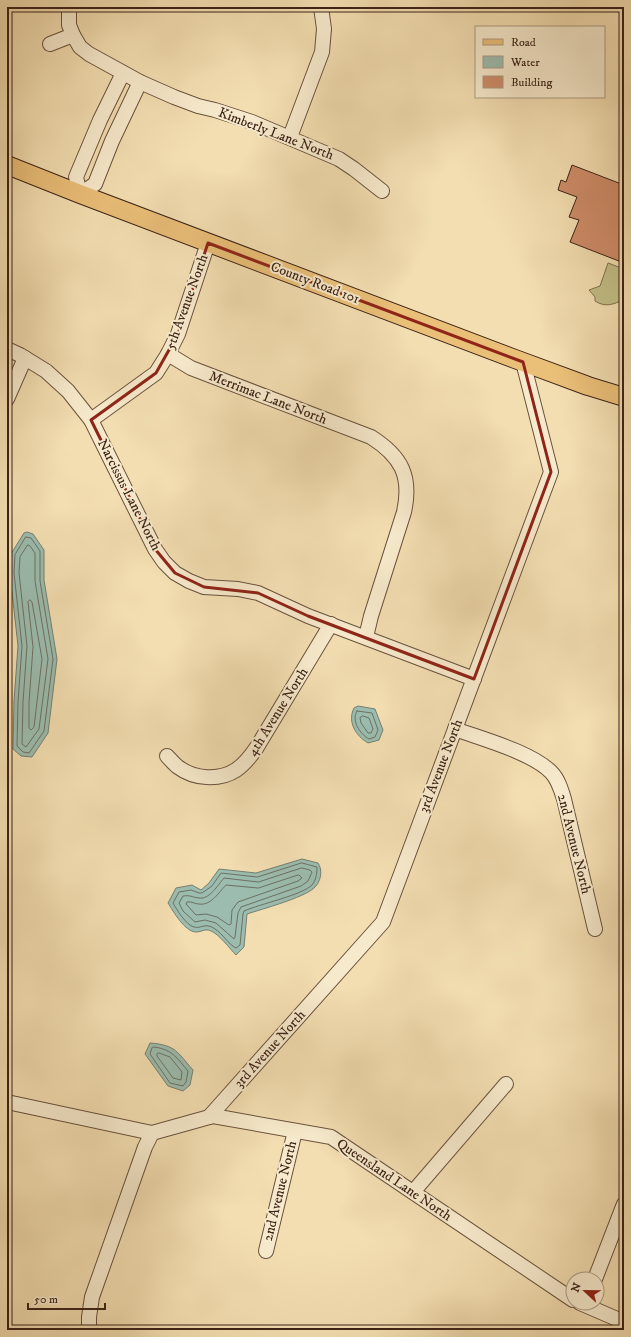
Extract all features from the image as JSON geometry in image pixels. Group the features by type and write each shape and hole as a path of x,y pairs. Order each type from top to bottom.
{"main road":[{"name":"County Road 101","path":"7,165 523,362 588,386 624,397"}],"street":[{"path":"50,44 73,35 70,25 70,7"},
{"path":"290,138 322,52 324,29 321,7"},
{"name":"Kimberly Lane North","path":"73,35 80,46 89,54 140,82 174,98 234,116 340,159 382,191"},
{"path":"123,73 100,120 76,177 80,194 95,184 112,141 140,82"},
{"name":"5th Avenue North","path":"91,420 156,373 178,334 208,243"},
{"name":"Narcissus Lane North","path":"7,349 46,371 68,391 91,420 155,549 164,562 175,573 204,587 238,589 258,593 276,600 293,610 474,679"},
{"name":"Merrimac Lane North","path":"168,354 190,368 371,437 394,455 402,468 406,482 407,497 404,512 371,616 366,637"},
{"path":"7,399 25,358"},
{"name":"3rd Avenue North","path":"209,1117 383,922 551,472 523,362"},
{"name":"4th Avenue North","path":"167,756 178,767 192,774 206,778 222,777 236,770 248,760 257,747 331,624"},
{"name":"2nd Avenue North","path":"455,729 528,756 552,772 560,784 595,929"},
{"path":"413,1192 506,1084"},
{"name":"Queensland Lane North","path":"7,1102 152,1133 213,1116 331,1137 565,1292"},
{"name":"2nd Avenue North","path":"266,1251 295,1131"},
{"path":"89,1330 92,1297 145,1147 152,1133"},
{"path":"598,1271 624,1204"},
{"name":"Queensland Lane North","path":"599,1311 624,1322"}],"highlighted area":[{"path":"208,243 523,362 551,472 474,679 308,616 258,593 204,587 175,573 155,549 91,420 156,373 178,334"}],"shaded area":[{"path":"608,263 624,269 624,300 606,305 595,301 595,297 589,290 600,286"}],"water":[{"path":"27,532 33,534 44,550 44,580 57,659 48,733 32,757 21,756 13,749 14,701 18,646 10,574 11,554 24,533"},
{"path":"358,706 375,709 383,730 379,740 368,743 356,733 352,723 352,713 354,708"},
{"path":"302,859 318,863 320,866 318,883 309,892 301,896 247,914 244,947 236,955 221,938 209,930 196,932 188,929 168,903 176,888 192,885 201,890 209,883 219,869 256,873"},
{"path":"150,1043 159,1044 175,1050 193,1070 190,1085 183,1091 168,1086 145,1054"}],"building":[{"path":"572,165 624,185 624,263 570,242 579,220 569,217 577,197 558,190 561,180 566,182"}]}
